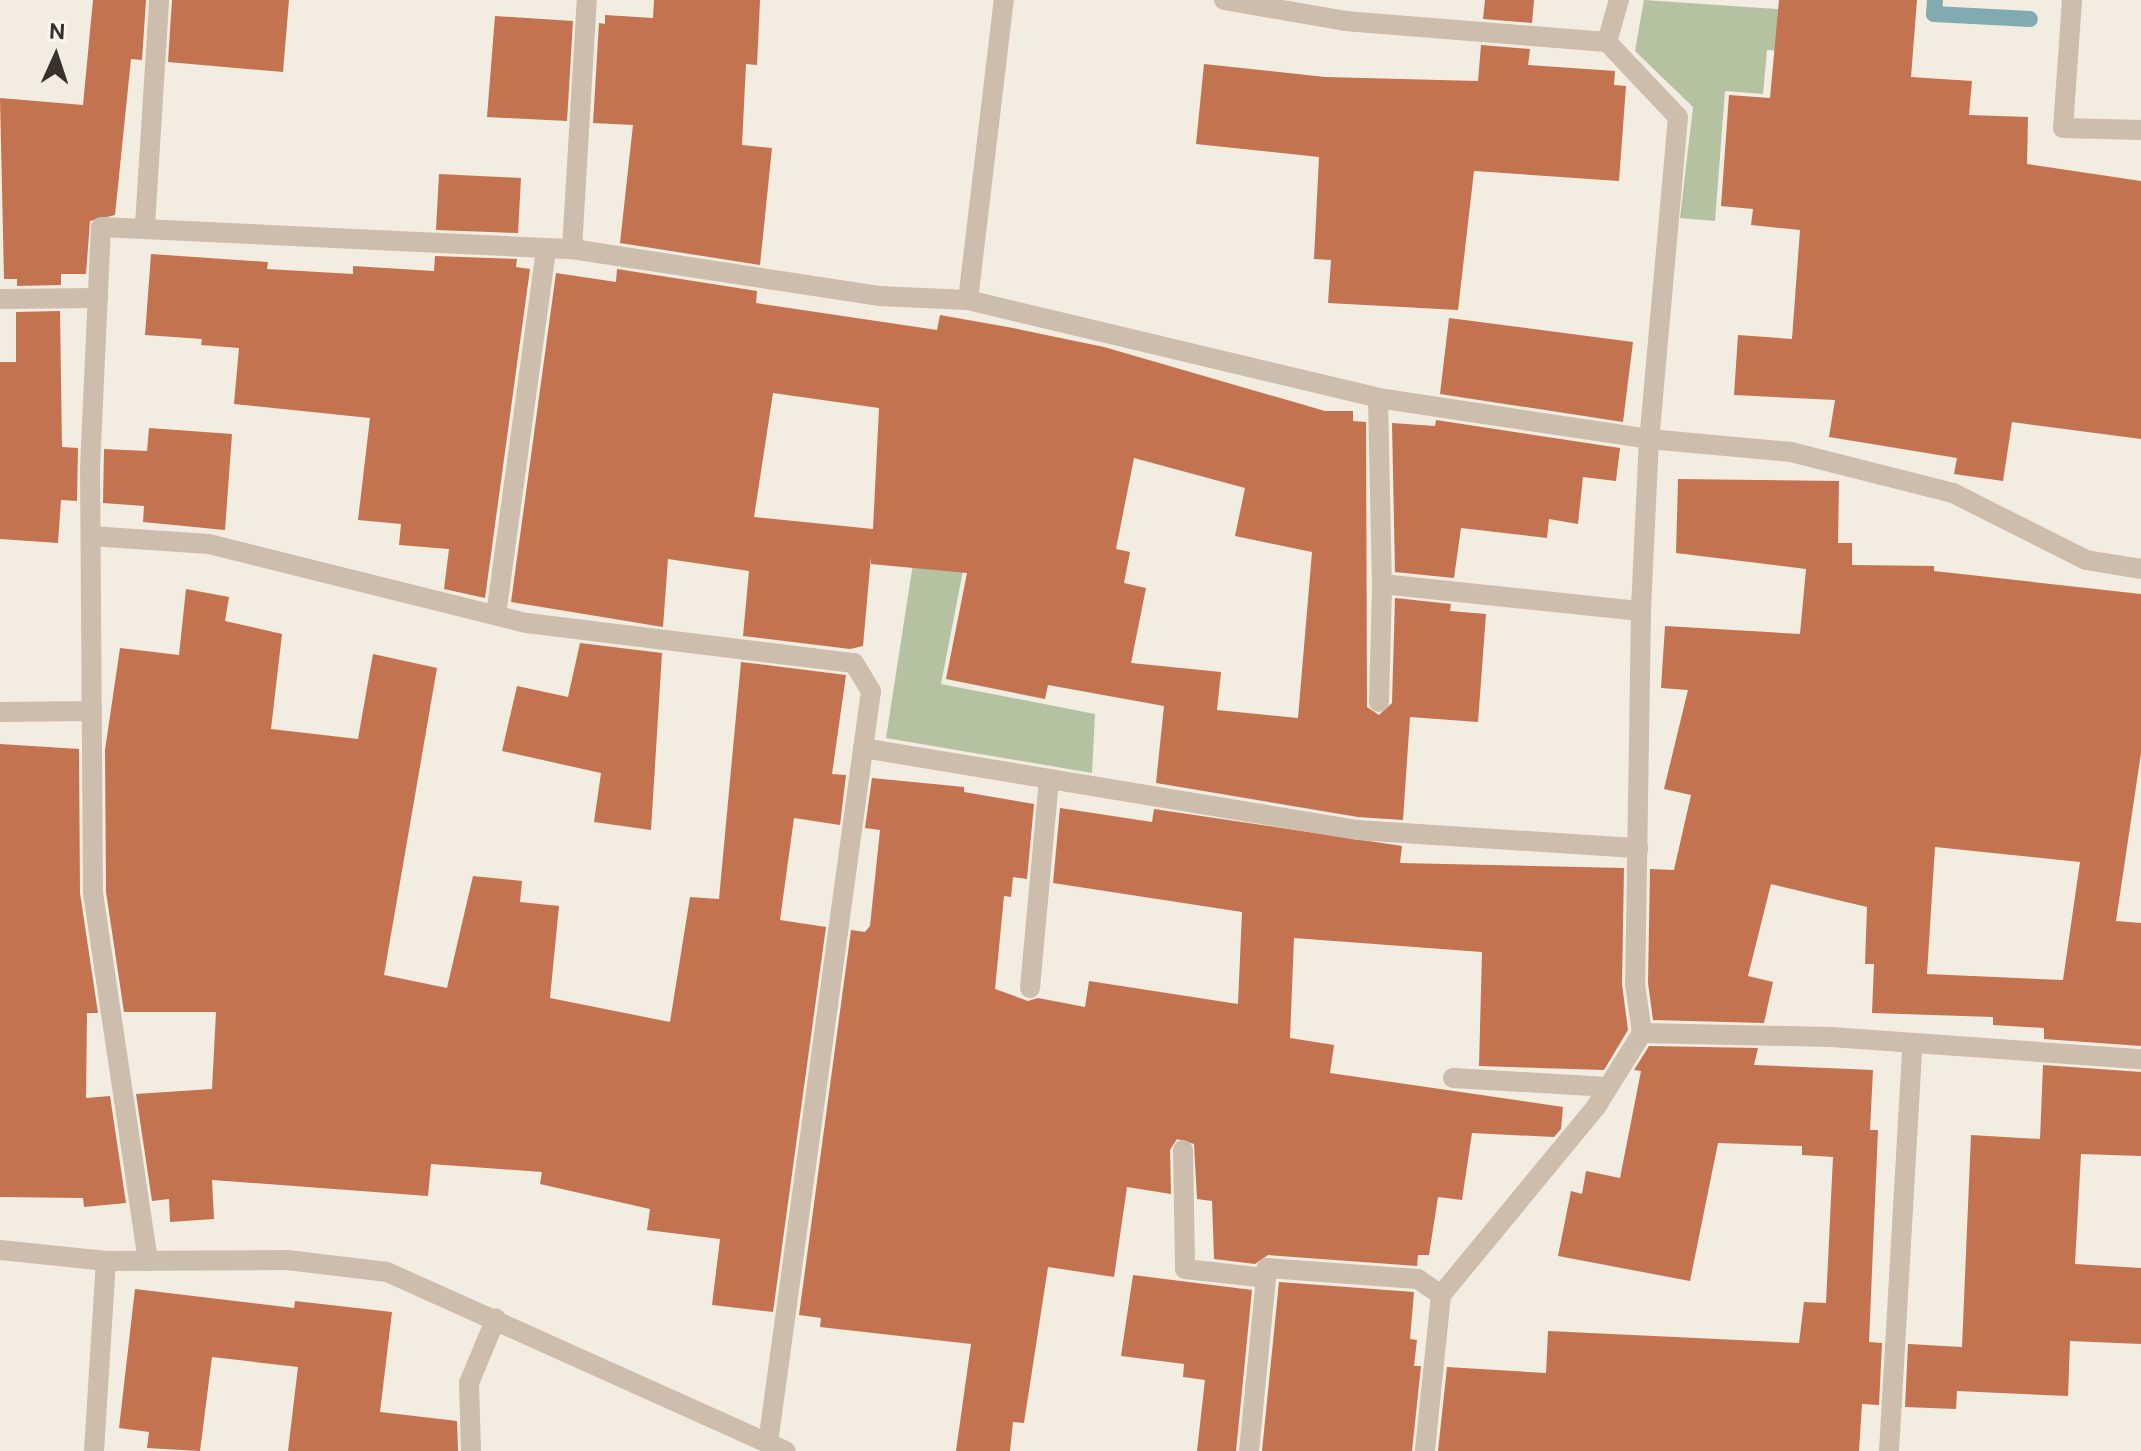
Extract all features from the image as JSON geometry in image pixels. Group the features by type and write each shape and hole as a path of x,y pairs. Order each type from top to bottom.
{"street":[{"path":"145,225 159,0"},
{"path":"572,249 587,0"},
{"path":"968,300 1004,0"},
{"path":"1224,0 1345,21 1607,42 1678,117 1649,439 1641,611 1635,984 1642,1033 1608,1087 1441,1295 1425,1451"},
{"path":"1607,42 1619,0"},
{"path":"2072,0 2063,128 2141,130"},
{"path":"148,1261 93,893 91,536 101,227 145,225 572,249 878,296 968,300 1378,398 1649,439 1791,452 1953,493 2086,560 2141,569"},
{"path":"496,615 546,249"},
{"path":"0,299 98,298"},
{"path":"1378,398 1382,584 1379,702"},
{"path":"0,1250 106,1261 287,1260 387,1272 496,1318 777,1447 871,691 854,663 496,615 209,544 91,536"},
{"path":"1382,584 1641,611"},
{"path":"0,712 92,711"},
{"path":"863,748 1357,830 1638,848"},
{"path":"1030,988 1049,781"},
{"path":"1642,1033 1831,1037 1912,1046 2141,1059"},
{"path":"1889,1451 1912,1046"},
{"path":"1453,1078 1608,1087"},
{"path":"1183,1150 1185,1269 1266,1278"},
{"path":"94,1451 106,1261"},
{"path":"1249,1451 1267,1268 1418,1279 1441,1295"},
{"path":"471,1451 469,1383 496,1318"}],"green space":[{"path":"1644,0 1835,13 1832,54 1767,50 1763,94 1725,91 1715,221 1680,218 1693,107 1635,51"},
{"path":"923,499 975,509 941,684 1095,714 1092,773 886,738"}],"building":[{"path":"93,0 146,0 142,60 131,59 115,215 90,221 86,274 61,274 61,285 17,286 17,279 4,279 0,98 83,105"},
{"path":"172,0 289,0 283,72 168,62"},
{"path":"654,0 760,0 757,65 746,64 742,145 772,148 760,265 620,243 633,125 593,123 599,23 605,24 605,15 653,18"},
{"path":"1485,0 1534,0 1532,23 1483,19"},
{"path":"1779,0 1917,0 1911,77 1972,81 1969,115 2028,117 2027,164 2141,181 2141,439 2012,422 2003,481 1954,474 1957,458 1829,437 1835,400 1734,395 1738,335 1792,339 1800,230 1751,225 1753,209 1721,206 1729,95 1770,98"},
{"path":"495,16 573,21 567,121 487,117"},
{"path":"1481,45 1530,49 1528,65 1615,71 1614,85 1626,86 1619,181 1474,171 1458,310 1328,303 1331,260 1314,259 1319,157 1196,144 1204,64 1325,77 1478,81"},
{"path":"439,174 521,178 518,233 436,230"},
{"path":"151,254 268,262 267,269 353,274 353,266 434,271 435,256 517,259 516,267 530,269 485,598 444,589 449,549 399,545 401,524 358,520 370,418 234,404 239,348 201,345 202,339 145,335"},
{"path":"617,269 757,291 756,303 937,330 940,315 1104,347 1325,411 1353,411 1353,421 1366,422 1367,707 1379,715 1392,703 1395,598 1451,604 1450,611 1486,614 1478,722 1410,717 1403,820 1358,817 1156,783 1164,706 1048,685 1045,699 946,679 967,573 871,564 871,556 863,646 850,649 743,636 749,571 668,559 663,627 511,602 556,273 616,282","holes":["773,393 879,408 873,529 754,517","1134,458 1245,488 1235,536 1312,552 1298,718 1217,710 1221,672 1131,663 1146,588 1124,583 1130,552 1116,549"]},
{"path":"60,311 62,447 78,448 77,501 61,500 58,543 0,539 0,362 16,362 16,312"},
{"path":"1449,318 1633,342 1623,422 1440,394"},
{"path":"1436,420 1620,448 1616,481 1583,477 1578,524 1549,519 1547,538 1461,528 1454,578 1395,572 1392,423 1435,426"},
{"path":"149,428 232,434 225,530 143,522 144,506 103,503 104,449 147,451"},
{"path":"1678,479 1839,481 1838,543 1852,543 1852,565 1934,566 1934,571 2141,594 2141,753 2116,921 2141,923 2141,1046 2044,1039 2044,1028 1993,1025 1993,1017 1872,1013 1874,964 1865,964 1867,907 1771,884 1748,976 1773,982 1764,1023 1653,1020 1648,983 1650,869 1674,870 1691,795 1664,789 1688,690 1661,688 1665,626 1800,634 1806,569 1676,553","holes":["1935,847 2080,862 2063,980 1927,974"]},
{"path":"186,589 229,597 225,621 282,634 271,729 358,739 373,654 437,668 384,975 447,988 473,876 522,881 520,902 559,906 550,998 670,1022 690,897 719,899 741,662 846,675 832,774 846,775 840,825 794,818 780,920 826,927 773,1312 712,1305 720,1239 647,1230 650,1209 540,1184 542,1172 431,1164 428,1196 212,1180 214,1219 170,1222 169,1199 152,1201 136,1094 212,1089 216,1012 124,1012 106,892 105,750 120,648 179,655"},
{"path":"580,643 662,653 651,830 594,822 601,773 502,751 517,686 568,697"},
{"path":"0,744 79,749 80,893 98,1013 87,1013 86,1098 110,1096 126,1203 84,1207 83,1198 0,1197"},
{"path":"872,778 964,787 964,792 1034,804 1027,879 1013,877 1011,897 1004,896 995,989 1028,1001 1038,998 1085,1007 1089,981 1238,1004 1242,912 1053,883 1060,808 1152,822 1154,809 1402,846 1400,863 1624,868 1622,984 1628,1030 1604,1070 1479,1066 1482,952 1294,938 1290,1038 1334,1045 1330,1073 1563,1107 1561,1129 1554,1137 1472,1133 1462,1200 1438,1197 1429,1255 1418,1255 1417,1266 1268,1255 1255,1264 1214,1259 1212,1201 1197,1199 1194,1144 1177,1139 1170,1150 1171,1194 1127,1187 1114,1277 1048,1267 1024,1423 1013,1422 1010,1451 956,1451 971,1344 820,1327 821,1318 799,1315 851,930 865,932 870,926 880,830 865,828"},
{"path":"1649,1046 1758,1048 1754,1065 1873,1070 1870,1130 1878,1130 1869,1342 1882,1343 1879,1405 1862,1404 1859,1451 1438,1451 1447,1367 1546,1373 1548,1331 1799,1343 1804,1302 1826,1303 1833,1157 1802,1155 1802,1146 1718,1143 1690,1281 1558,1256 1571,1191 1582,1194 1586,1171 1620,1178 1641,1071 1634,1070"},
{"path":"2043,1065 2141,1072 2141,1156 2081,1154 2075,1264 2141,1268 2141,1344 2070,1341 2068,1396 1957,1391 1956,1409 1905,1407 1908,1344 1962,1347 1971,1135 2040,1139"},
{"path":"1133,1275 1252,1290 1236,1451 1197,1451 1205,1380 1183,1377 1184,1364 1121,1356"},
{"path":"1279,1282 1414,1292 1410,1339 1417,1340 1414,1366 1421,1366 1412,1451 1262,1451"},
{"path":"135,1289 294,1308 295,1301 392,1312 380,1412 457,1421 458,1451 288,1451 298,1367 212,1357 200,1451 147,1448 149,1432 119,1428"}],"waterway":[{"path":"1935,0 1934,14 2030,19"}]}
